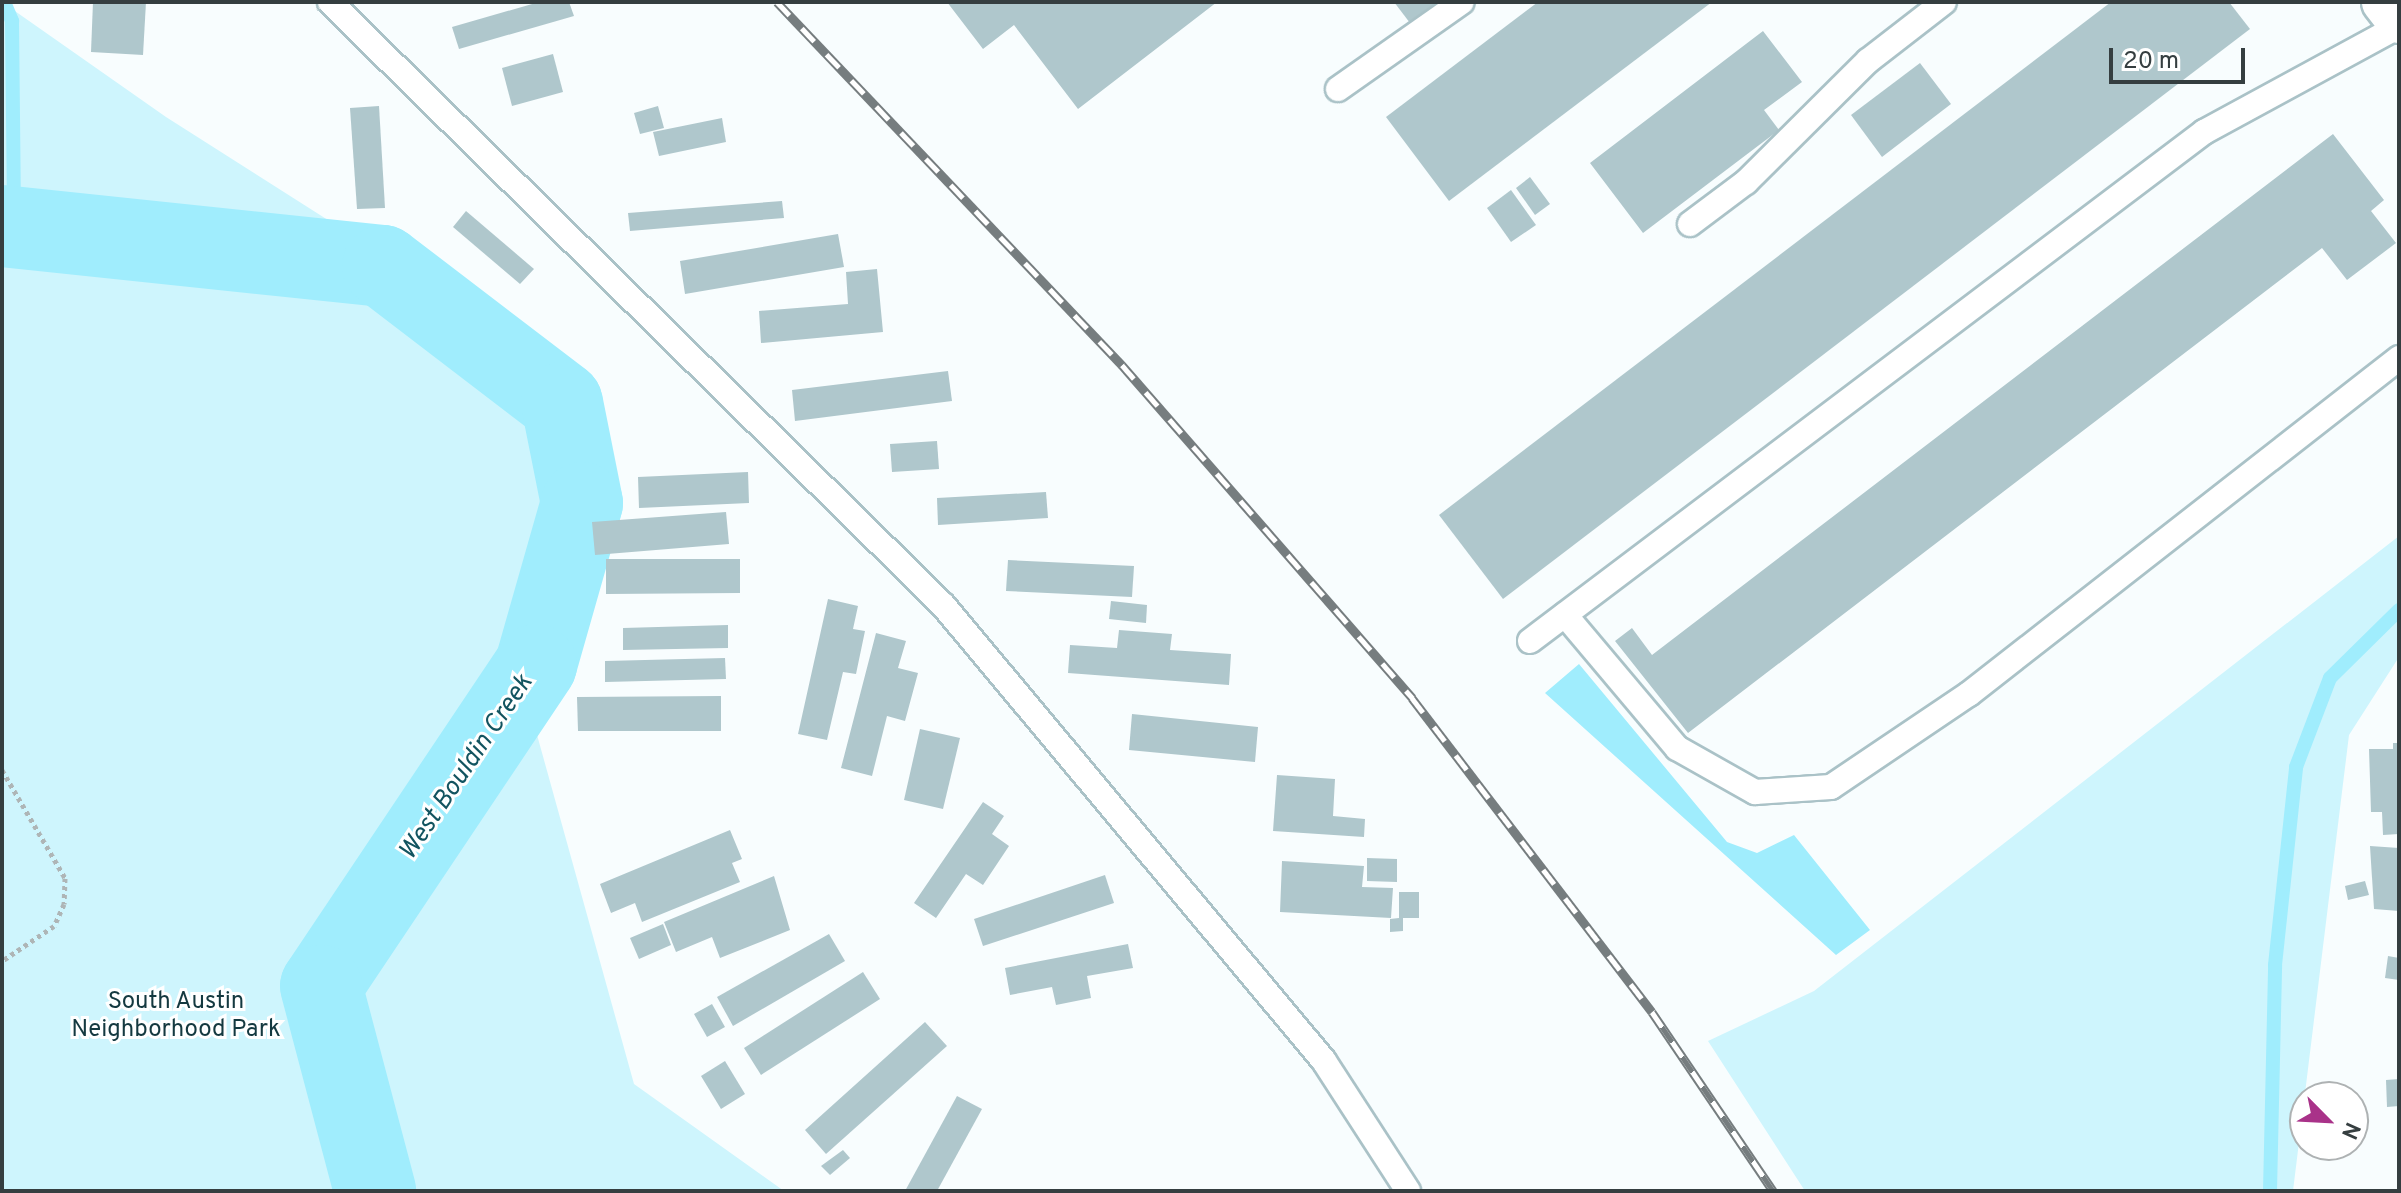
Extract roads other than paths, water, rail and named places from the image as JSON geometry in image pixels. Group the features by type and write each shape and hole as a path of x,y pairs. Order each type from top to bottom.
{"street":[{"path":"2384,2 2399,24"}],"lane":[{"path":"330,2 943,605 1324,1061 1408,1191"},
{"path":"1338,89 1462,2"},
{"path":"1690,224 1746,182 1868,61 1944,2"},
{"path":"1530,641 2204,132 2399,24"},
{"path":"1565,615 1677,748 1755,792 1831,787 1969,694 2399,358"}],"water":[{"path":"1579,664 1727,842 1757,853 1794,835 1870,930 1836,955 1545,693"}],"waterway":[{"path":"4,2 12,21 14,227"},
{"name":"West Bouldin Creek","path":"2,226 383,266 562,403 582,503 536,665 321,986 375,1191"},
{"path":"2270,1191 2275,965 2296,767 2330,678 2399,610"}],"railway":[{"path":"777,2 1122,365 1412,698 1652,1012 1773,1191"}],"park label":[{"name":"South Austin Neighborhood Park","path":"176,1017"}]}
